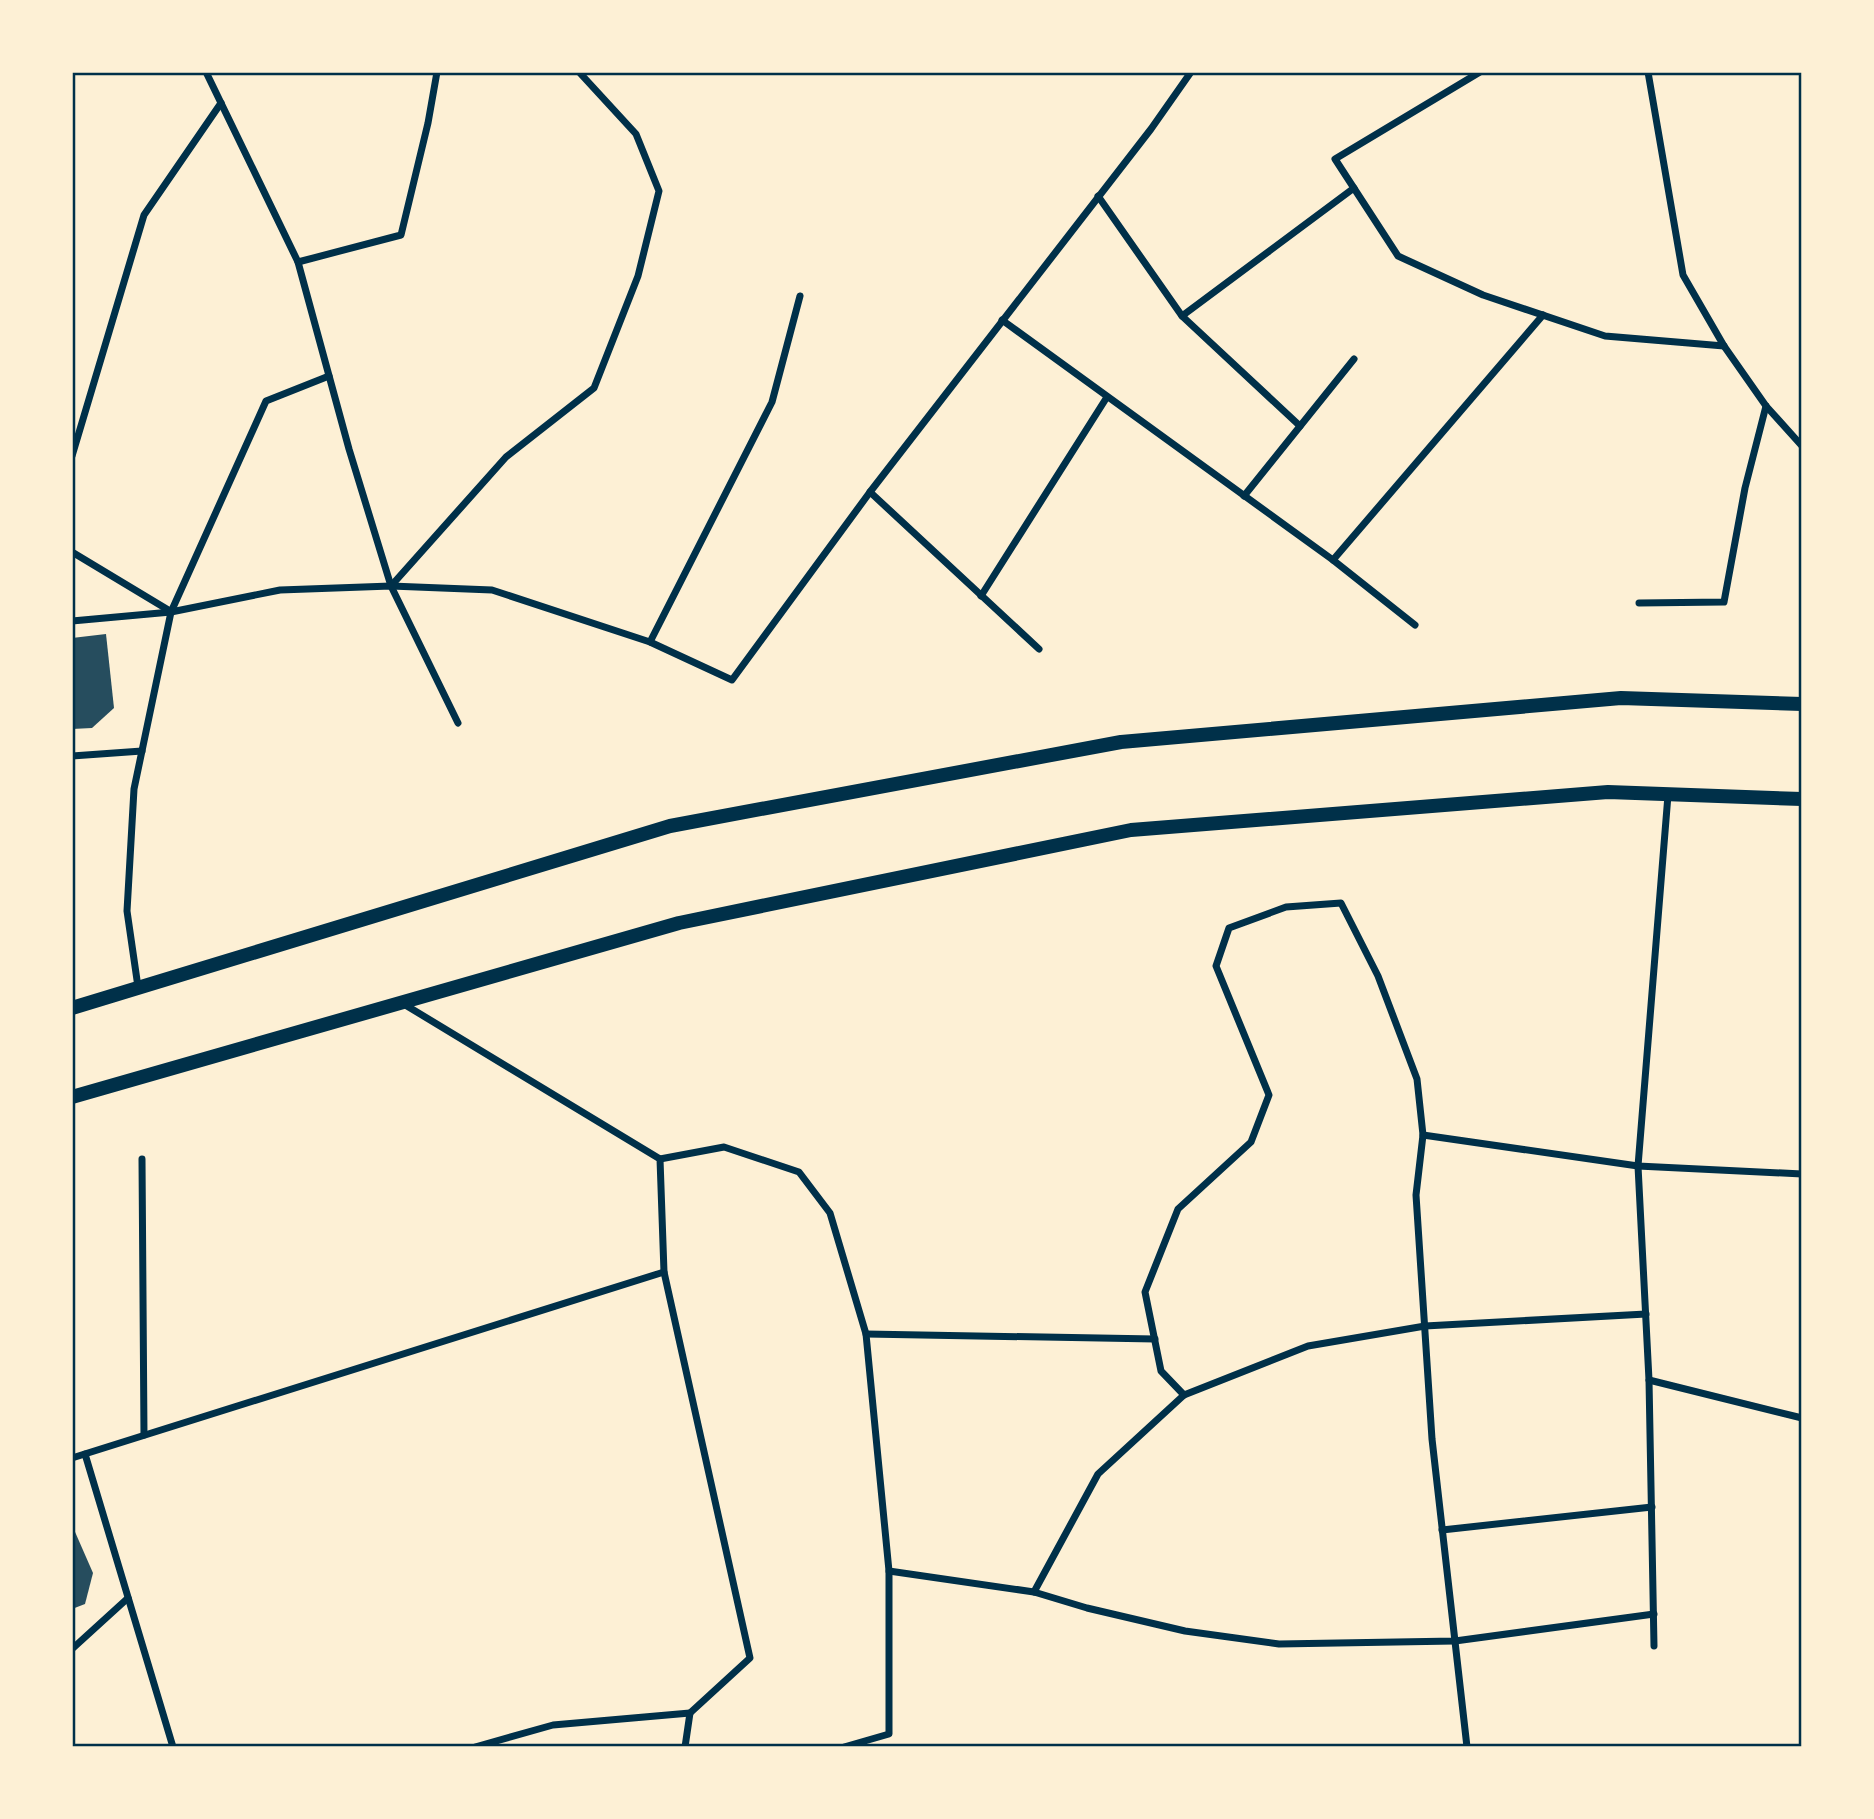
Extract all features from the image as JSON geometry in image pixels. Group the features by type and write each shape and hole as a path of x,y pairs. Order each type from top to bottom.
{"main road":[{"path":"72,1007 670,826 1121,742 1621,698 1802,704"},
{"path":"72,1097 679,923 1132,830 1608,792 1802,799"}],"street":[{"path":"206,72 298,262 391,586 458,723"},
{"path":"298,262 401,235 428,123 437,72"},
{"path":"391,586 506,457 594,388 638,276 659,191 636,134 579,72"},
{"path":"72,621 171,612 280,590 391,586 492,590 650,642 732,680 870,492 1151,129 1191,72"},
{"path":"1480,72 1335,159 1398,256 1483,295 1605,336 1724,346"},
{"path":"1648,72 1683,275 1724,346 1766,406 1802,446"},
{"path":"72,456 144,215 221,103"},
{"path":"1182,316 1354,188"},
{"path":"1098,196 1182,316 1300,426"},
{"path":"650,642 772,402 800,296"},
{"path":"1333,560 1543,315"},
{"path":"1002,320 1333,560 1415,625"},
{"path":"1244,496 1354,359"},
{"path":"138,987 127,911 134,789 171,612 266,401 329,376"},
{"path":"981,596 1107,397"},
{"path":"1639,603 1724,602 1745,488 1766,406"},
{"path":"870,492 1039,649"},
{"path":"72,552 171,612"},
{"path":"72,756 142,751"},
{"path":"1654,1646 1649,1380 1638,1166 1668,794"},
{"path":"1184,1395 1161,1371 1145,1292 1178,1209 1251,1142 1269,1095 1216,966 1229,928 1286,907 1341,903 1378,976 1417,1079 1423,1135 1416,1195 1432,1440 1467,1747"},
{"path":"401,1003 660,1159 724,1147 799,1172 830,1213 866,1335 889,1571 889,1734 844,1747"},
{"path":"1423,1135 1638,1166 1802,1174"},
{"path":"142,1159 144,1435"},
{"path":"475,1747 553,1724 690,1713 750,1658 664,1272 660,1159"},
{"path":"72,1458 664,1272"},
{"path":"1034,1592 1098,1474 1184,1395 1308,1346 1425,1326 1646,1314"},
{"path":"866,1335 1155,1339"},
{"path":"1649,1380 1802,1418"},
{"path":"85,1454 173,1747"},
{"path":"1442,1530 1652,1507"},
{"path":"889,1571 1034,1592 1185,1632 1279,1644 1455,1641 1654,1614"},
{"path":"72,1649 128,1598"},
{"path":"685,1747 690,1713"}],"building":[{"path":"106,634 114,708 92,728 72,729 72,638"},
{"path":"72,1525 93,1573 85,1604 72,1609"}]}
